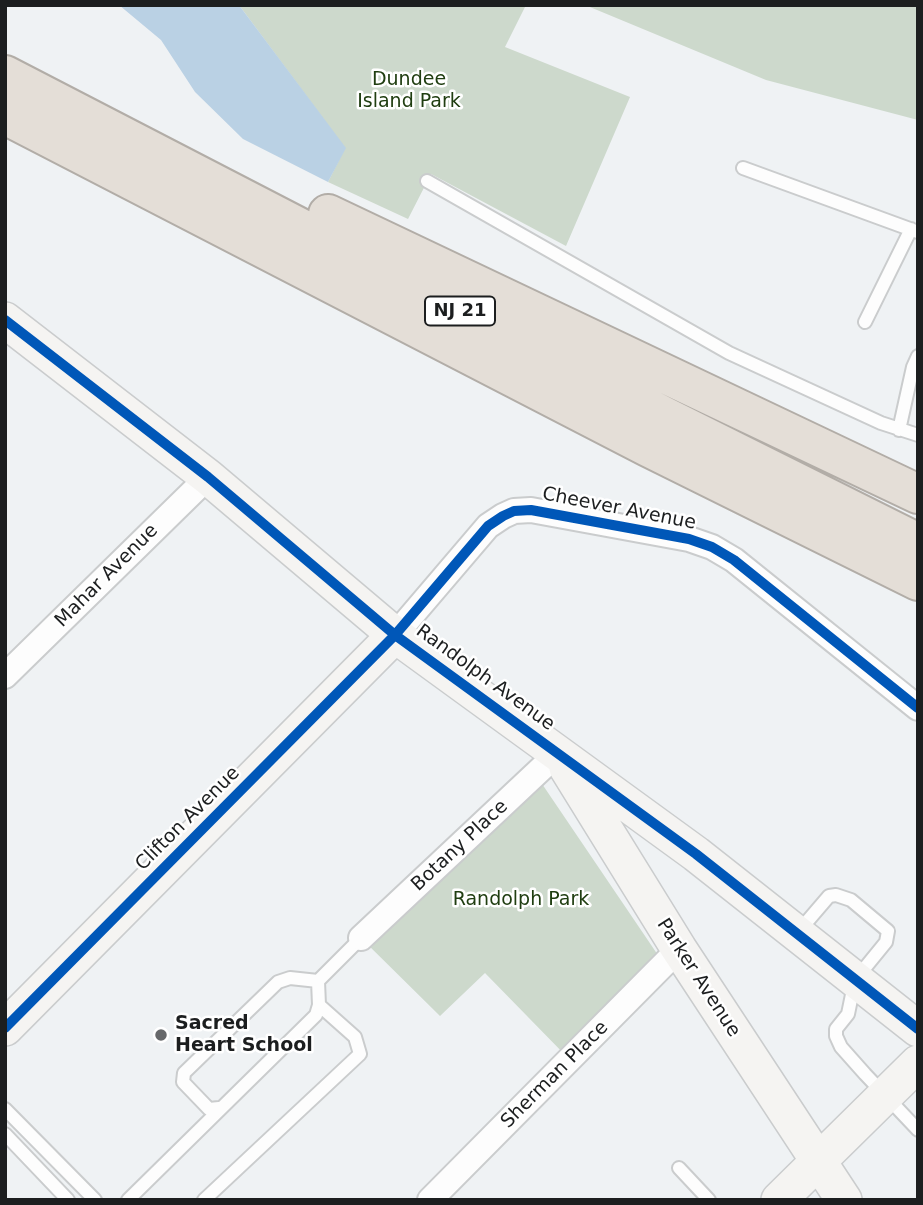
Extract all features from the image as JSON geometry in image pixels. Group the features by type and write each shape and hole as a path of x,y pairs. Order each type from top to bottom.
{"highway":[{"path":"5,60 103,104 918,494"},
{"name":"NJ 21","path":"5,75 640,404 918,542"},
{"name":"NJ 21","path":"5,114 660,453 918,582"}],"street":[{"name":"Randolph Avenue","path":"6,323 208,477 395,635 696,854 918,1029"},
{"name":"Mahar Avenue","path":"5,676 208,477"},
{"name":"Cheever Avenue","path":"395,635 488,526 514,511 531,510 689,539 712,547 734,560 918,708"},
{"name":"Clifton Avenue","path":"5,1028 395,635"},
{"name":"Botany Place","path":"361,938 558,753"},
{"name":"Parker Avenue","path":"558,753 679,949 844,1200"},
{"name":"Sherman Place","path":"430,1200 679,949"},
{"path":"779,1200 918,1063"}],"lane":[{"path":"743,168 914,230 866,322"},
{"path":"427,181 729,352 899,430 918,435"},
{"path":"899,430 912,367 918,356"},
{"path":"797,934 830,896 843,896 851,900 888,931 886,942 855,980 848,1014 836,1029 836,1036 841,1047 918,1130"},
{"path":"128,1200 316,1015 319,1004 318,981 361,938"},
{"path":"219,1108 209,1109 183,1082 184,1073 278,982 290,978 318,981"},
{"path":"204,1200 360,1055 355,1037 319,1004"},
{"path":"5,1109 95,1200"},
{"path":"5,1134 68,1200"},
{"path":"678,1168 709,1200"}],"green space":[{"name":"Dundee Island Park","path":"239,5 526,5 505,47 630,97 566,246 431,174 408,219 328,182 345,148"},
{"path":"585,5 918,5 918,120 766,80"},
{"name":"Randolph Park","path":"536,775 664,964 570,1060 485,973 440,1016 361,938"}],"water":[{"path":"119,5 239,5 346,148 328,182 243,139 195,92 161,40"}],"cycle path":[{"path":"5,320 208,477 395,635 696,854 918,1029"},
{"path":"5,1028 395,635 488,526 514,511 531,510 689,539 712,547 734,560 918,708"}],"place":[{"name":"Sacred Heart School","path":"161,1035"}]}
